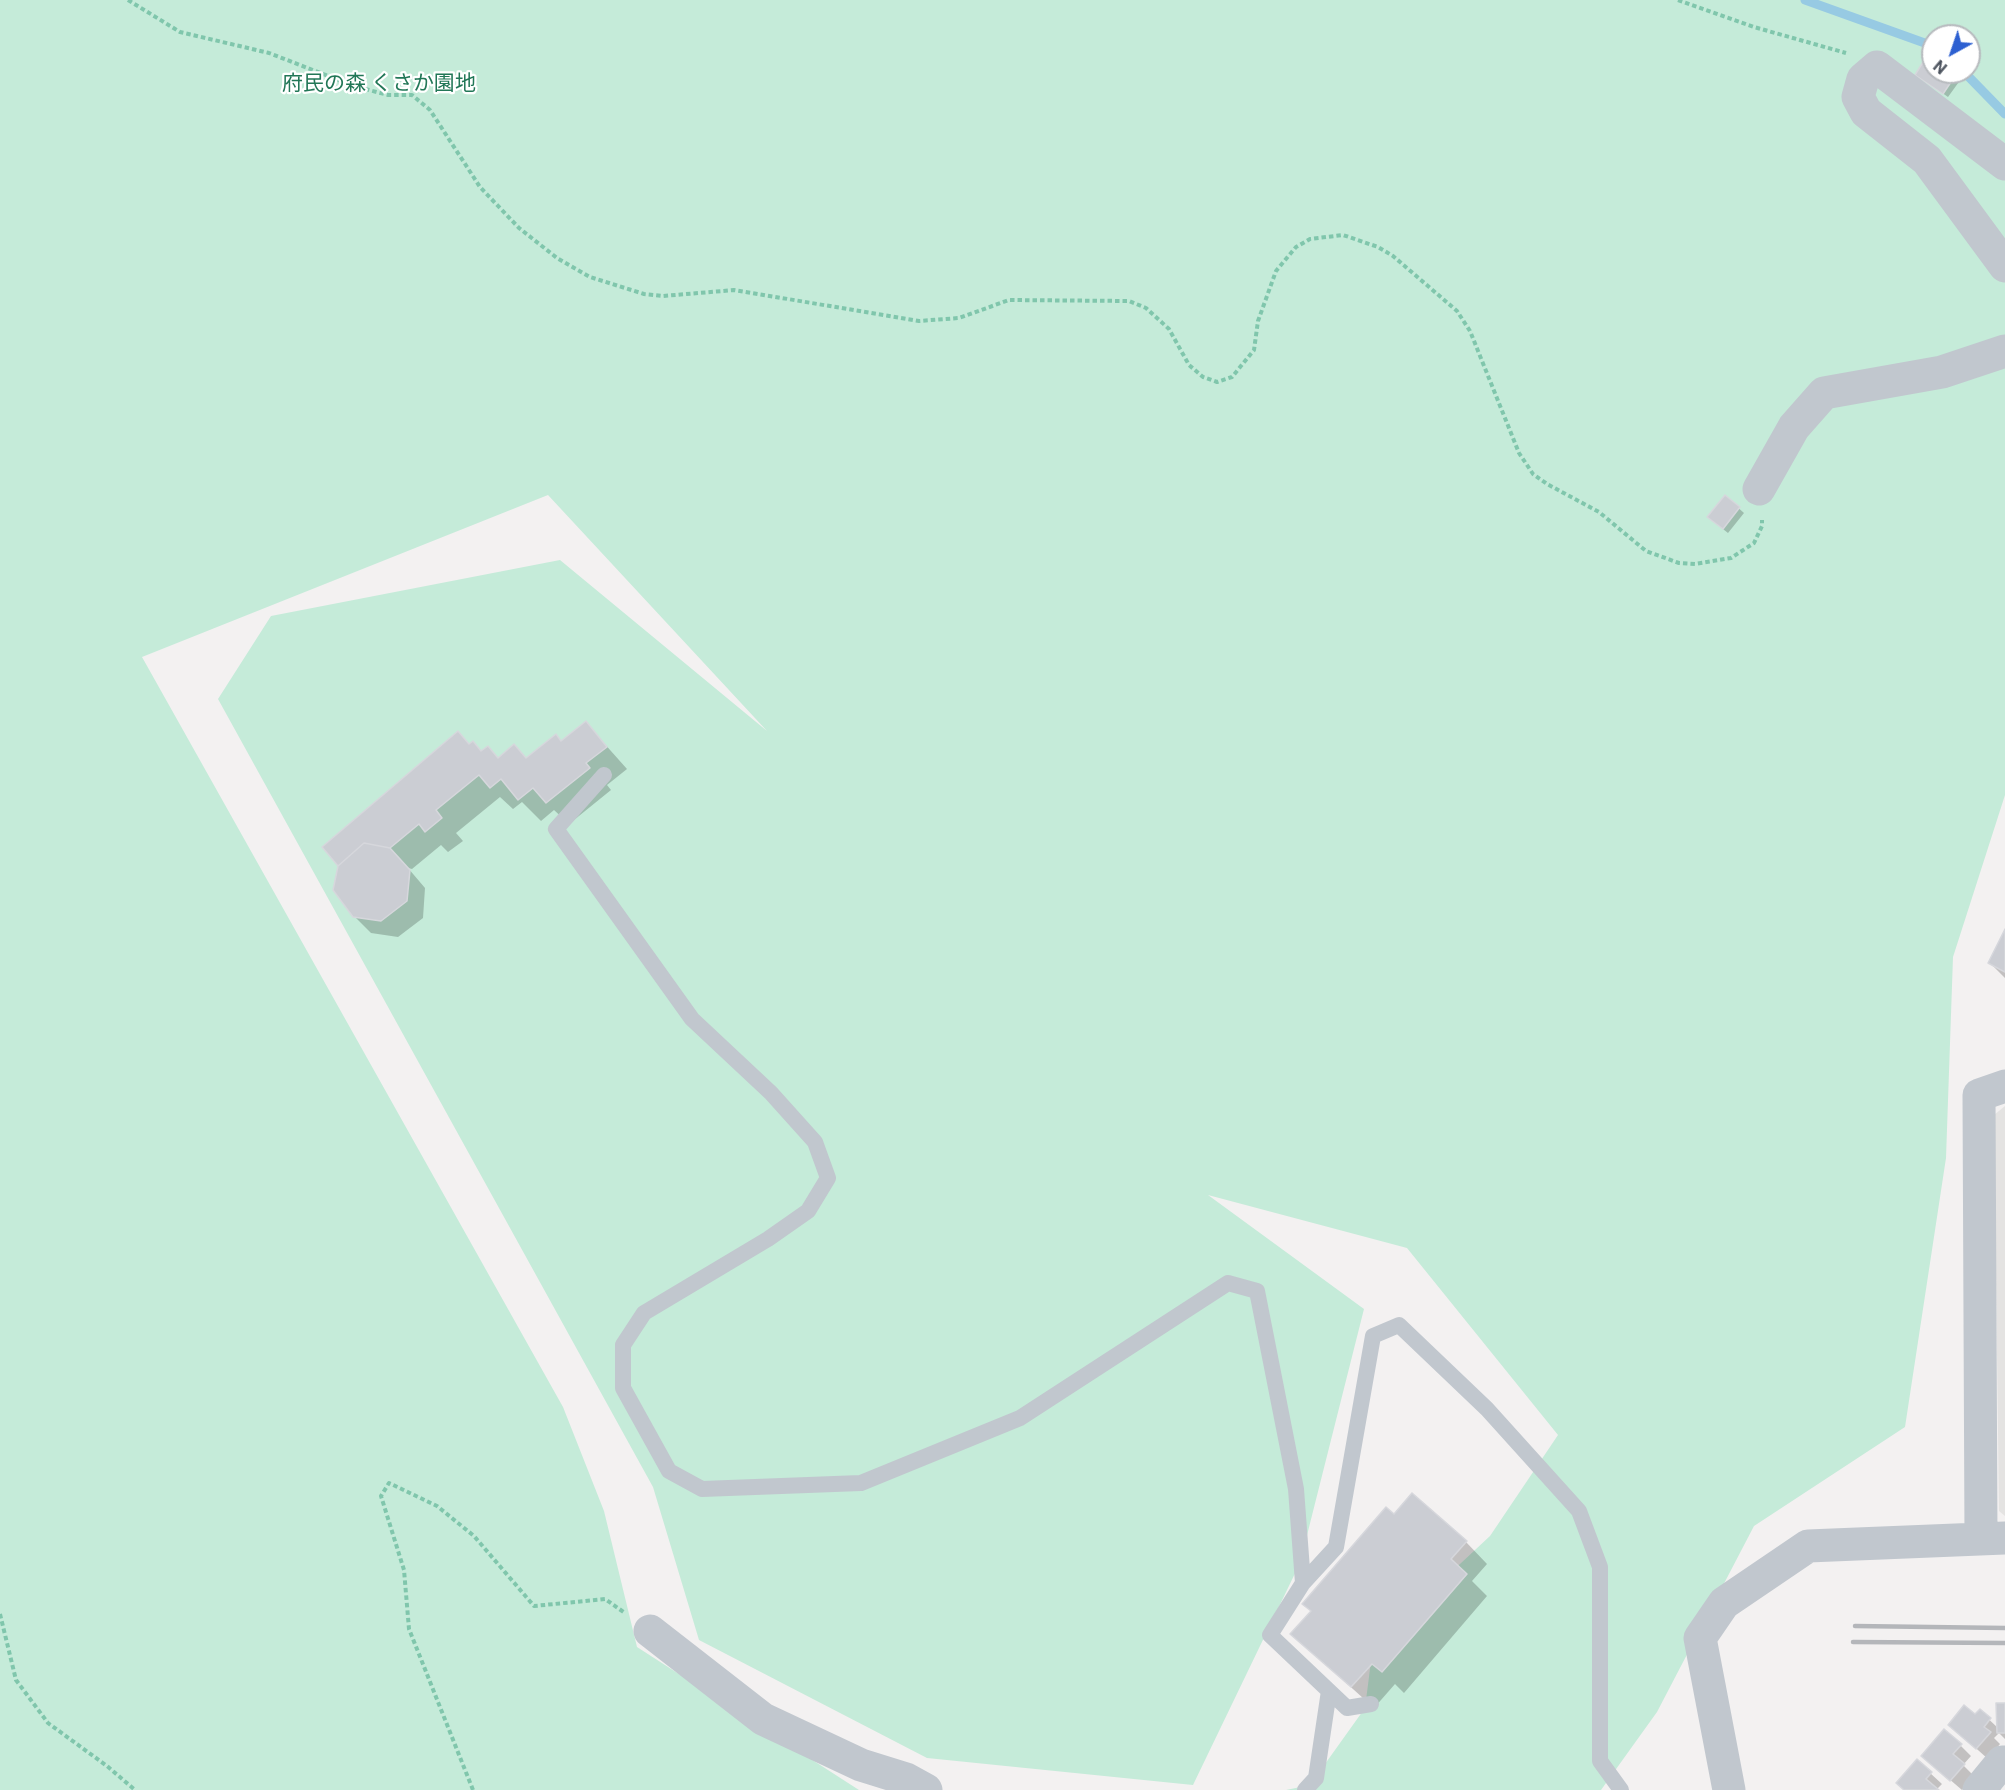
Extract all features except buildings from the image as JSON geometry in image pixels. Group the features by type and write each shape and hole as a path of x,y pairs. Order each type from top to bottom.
{"street":[{"path":"2005,164 1877,67 1863,79 1858,97 1866,112 1927,160 2005,266"},
{"path":"1759,489 1794,427 1824,393 1942,372 2005,351"},
{"path":"1729,1790 1700,1638 1724,1603 1808,1546 1993,1538 1979,1095 2005,1086"},
{"path":"650,1631 763,1719 861,1765 916,1784"},
{"path":"1978,1790 2002,1762 2005,1762"}],"lane":[{"path":"604,775 556,829 692,1019 771,1093 816,1142 828,1178 808,1211 768,1239 644,1313 623,1346 623,1388 669,1471 702,1489 861,1483 1020,1418 1228,1283 1257,1290 1296,1490 1303,1583"},
{"path":"1371,1704 1347,1708 1270,1635 1303,1583 1336,1547 1373,1336 1399,1325 1487,1409 1579,1511 1600,1567 1600,1761 1621,1790"},
{"path":"1305,1790 1316,1778 1329,1691"},
{"path":"916,1784 940,1790"}],"path":[{"path":"128,0 180,32 269,53 354,86 388,95 412,95 430,110 480,187 519,228 557,258 590,278 644,294 663,296 735,290 919,321 959,318 1009,300 1129,300 1146,308 1169,329 1190,365 1203,377 1217,382 1232,377 1254,350 1258,321 1276,271 1296,247 1310,239 1343,235 1378,247 1393,256 1457,311 1470,332 1520,453 1533,474 1599,512 1646,551 1679,563 1695,564 1731,558 1754,543 1762,526 1759,489"},
{"path":"1678,0 1754,27 1843,52 1877,67"},
{"path":"473,1790 409,1629 404,1570 381,1496 389,1483 437,1506 474,1536 534,1606 604,1599 650,1631"},
{"path":"0,1614 16,1680 48,1723 107,1766 135,1790"}],"shaded area":[{"path":"2005,1106 2005,1516 1999,1511 1994,1115"}],"green space":[{"name":"府民の森 くさか園地","path":"0,0 2005,0 2005,795 1953,957 1946,1158 1905,1427 1754,1526 1657,1712 1601,1790 1286,1790 1310,1785 1365,1708 1373,1645 1490,1536 1558,1435 1407,1248 1208,1195 1364,1309 1300,1563 1193,1785 927,1758 699,1640 653,1487 218,699 271,616 560,560 767,731 548,495 142,657 563,1407 604,1511 637,1647 859,1790 0,1790"}],"waterway":[{"path":"1805,0 1921,42"},
{"path":"1976,84 2005,114"}],"railway":[{"path":"1855,1626 2005,1628"},
{"path":"1853,1642 2005,1643"}]}
